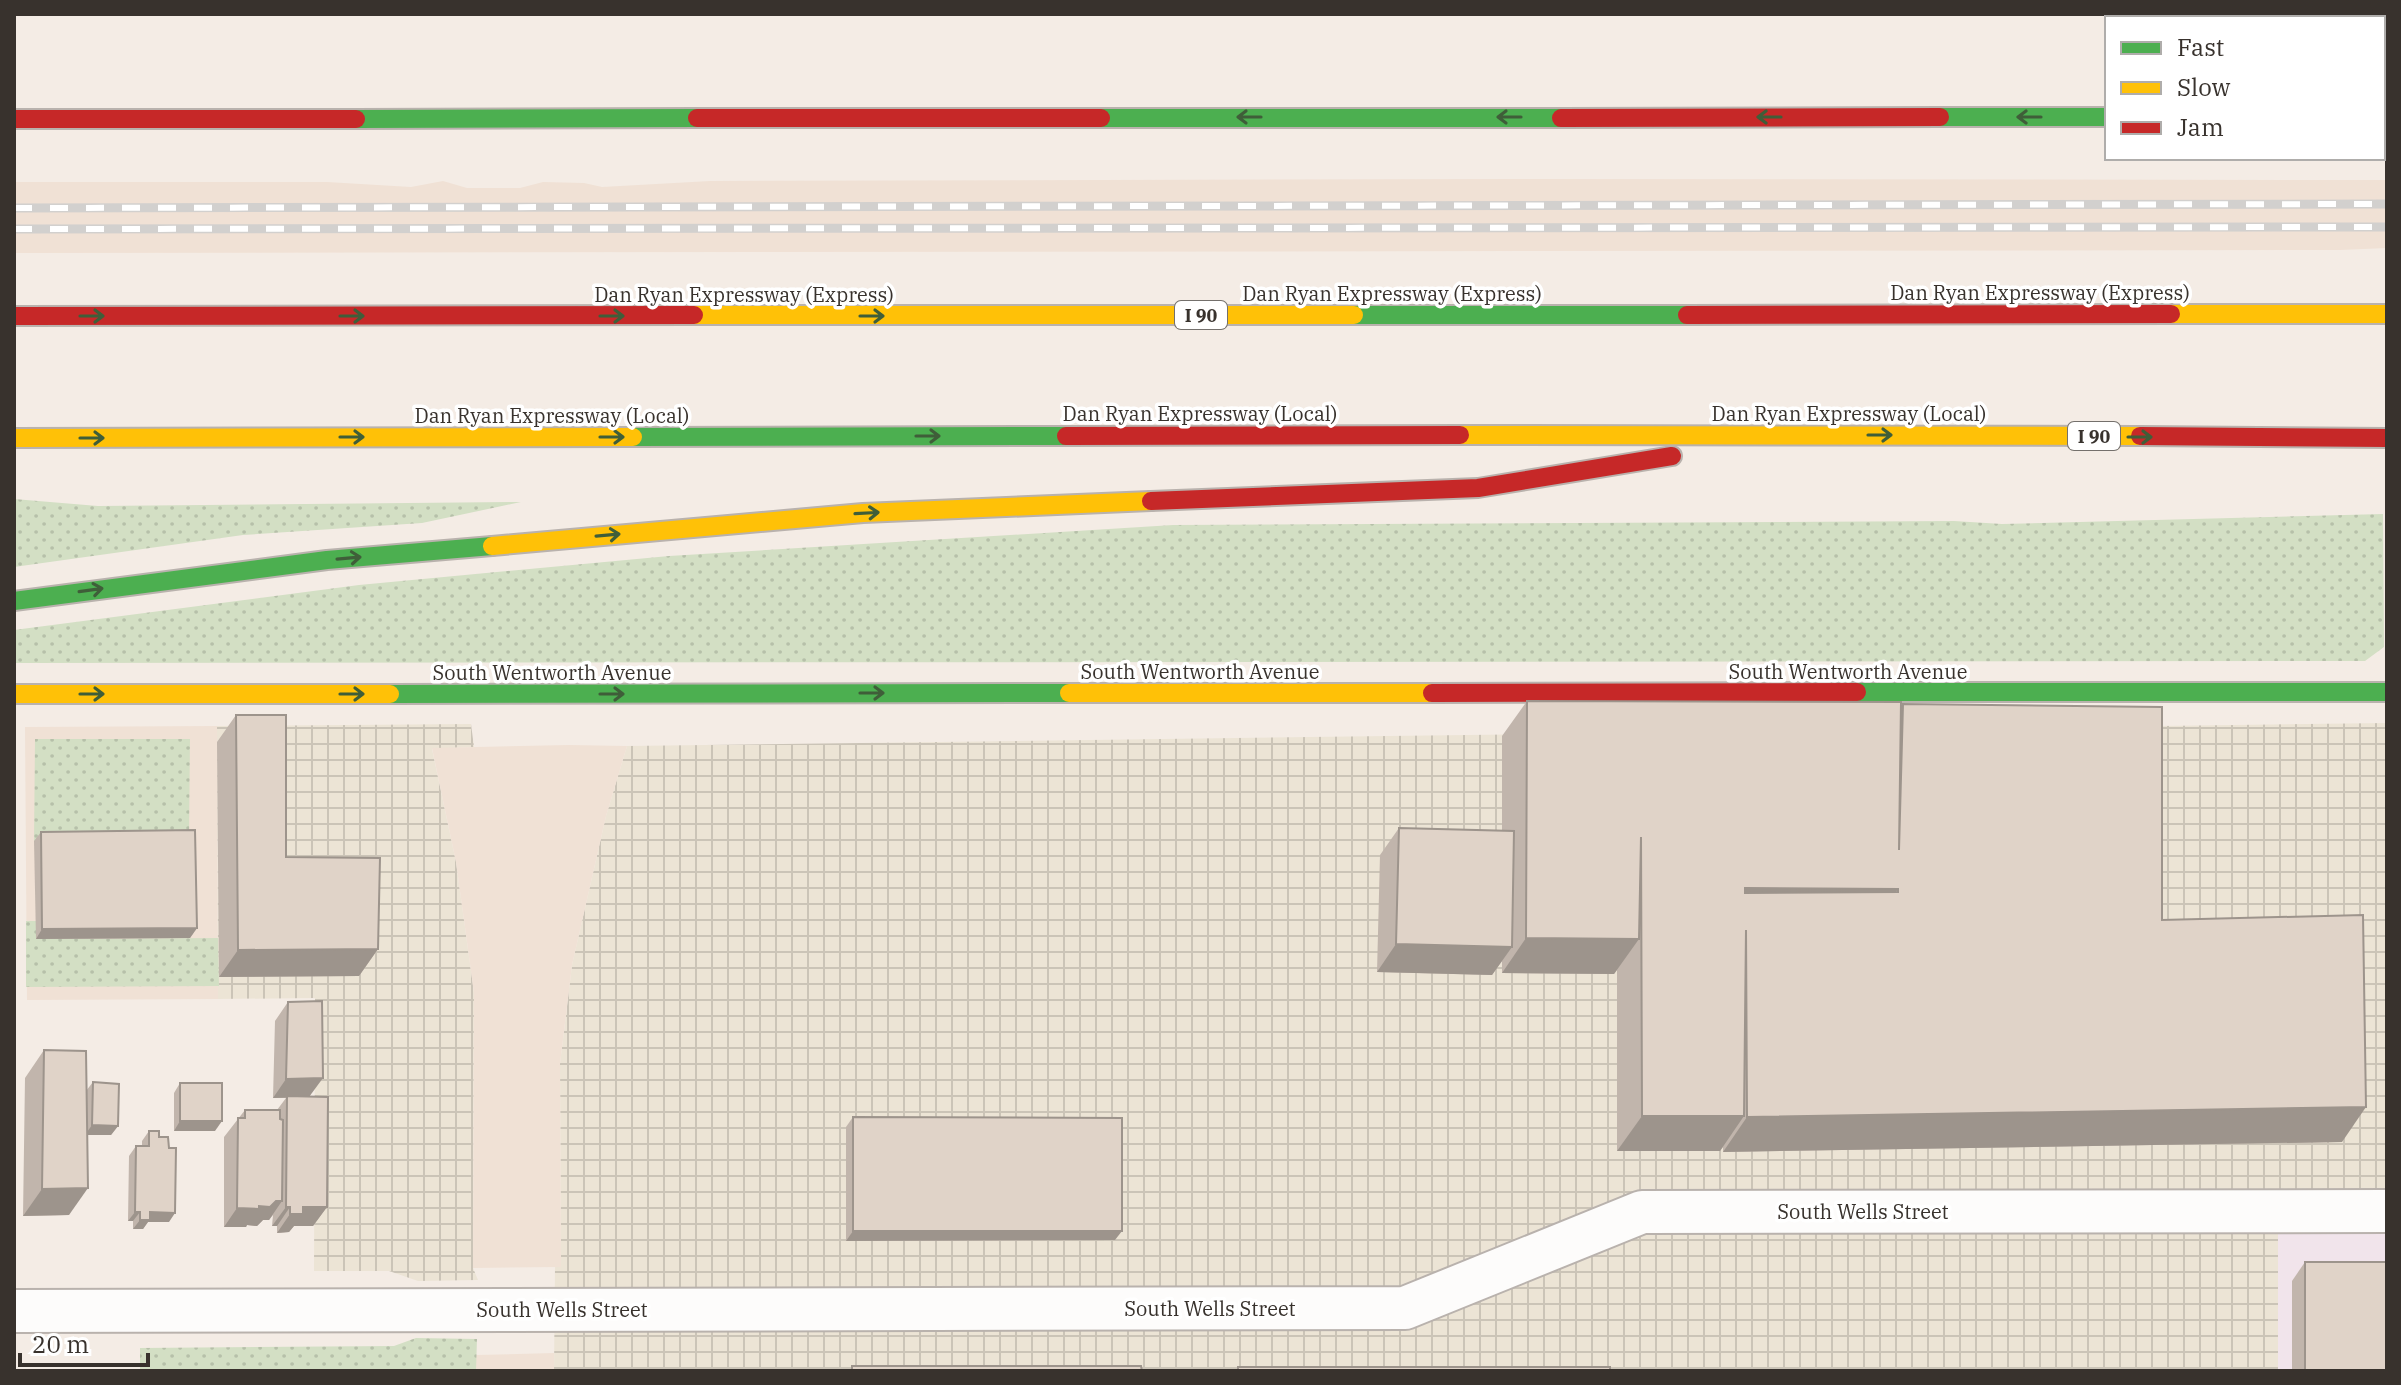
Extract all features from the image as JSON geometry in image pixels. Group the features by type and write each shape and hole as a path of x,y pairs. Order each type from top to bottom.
{"main road":[{"path":"14,119 2105,117"},
{"name":"Dan Ryan Expressway (Express)","path":"14,316 2387,314"},
{"path":"14,601 327,560 863,513 1478,488 1802,434"},
{"name":"Dan Ryan Expressway (Local)","path":"14,438 1802,434 2387,438"},
{"name":"South Wentworth Avenue","path":"14,694 2387,692"}],"street":[{"name":"South Wells Street","path":"14,1311 1405,1308 1642,1212 2387,1211"}],"shaded area":[{"path":"2387,180 2387,248 14,253 14,182 327,182 411,187 443,181 467,188 520,188 543,182 584,183 602,187 710,181"},
{"path":"2387,723 2387,1211 2278,1211 2278,1371 554,1371 555,1267 561,1266 560,1064 572,965 606,816 627,746"},
{"path":"471,724 474,747 432,749 456,862 474,993 473,1268 478,1280 418,1281 389,1271 314,1271 315,998 218,999 217,726"},
{"path":"217,726 218,999 27,1000 25,727"},
{"path":"627,746 606,816 572,965 560,1064 561,1267 473,1268 474,993 456,862 432,748"},
{"path":"2278,1211 2387,1211 2387,1371 2278,1371"},
{"path":"554,1353 554,1371 476,1371 476,1355"}],"green space":[{"path":"14,499 98,506 521,502 422,523 243,535 14,567"},
{"path":"2383,514 2384,647 2365,661 14,663 14,630 359,585 669,556 1173,525 1954,521 2002,524"},
{"path":"35,739 190,739 189,840 34,841"},
{"path":"26,921 36,921 36,939 218,938 219,986 26,987"},
{"path":"416,1338 477,1339 476,1371 140,1371 140,1348 394,1346"}],"building":[{"path":"1527,701 1901,702 1899,850 1903,704 2162,707 2162,920 2363,915 2366,1107 1747,1117 1746,930 1744,1116 1642,1116 1641,837 1639,939 1526,938","holes":["1745,888 1898,889 1898,892 1745,893"]},
{"path":"236,715 286,715 286,857 380,858 378,949 238,950"},
{"path":"1399,828 1514,831 1512,947 1396,944"},
{"path":"195,830 197,928 42,929 41,832"},
{"path":"322,1001 323,1078 286,1079 288,1002"},
{"path":"44,1050 86,1051 88,1188 42,1189"},
{"path":"93,1082 119,1084 118,1126 92,1125"},
{"path":"180,1083 222,1083 222,1121 180,1121"},
{"path":"287,1096 328,1097 327,1207 303,1207 303,1214 290,1214 290,1207 286,1207"},
{"path":"245,1110 280,1110 280,1119 283,1120 282,1201 276,1201 270,1207 237,1208 238,1118 245,1118"},
{"path":"853,1117 1122,1118 1122,1231 853,1231"},
{"path":"149,1131 159,1131 159,1137 168,1137 169,1148 176,1148 175,1213 150,1212 150,1220 140,1220 140,1212 135,1212 136,1146 149,1146"},
{"path":"2305,1262 2387,1262 2387,1371 2305,1371"},
{"path":"852,1366 1141,1366 1142,1371 852,1371"},
{"path":"1238,1367 1610,1367 1610,1371 1238,1371"}],"railway":[{"path":"14,208 2387,204"},
{"path":"14,229 2387,227"}],"traffic: fast":[{"path":"1940,117 2105,117"},
{"path":"356,119 697,118"},
{"path":"1101,118 1561,118"},
{"path":"1354,315 1687,315"},
{"path":"633,437 1066,436"},
{"path":"14,601 327,560 492,546"},
{"path":"1857,692 2387,692"},
{"path":"390,694 1069,693"}],"traffic: slow":[{"path":"2171,314 2387,314"},
{"path":"694,315 1354,315"},
{"path":"1460,435 2140,436"},
{"path":"14,438 633,437"},
{"path":"492,546 863,513 1151,501"},
{"path":"1069,693 1432,693"},
{"path":"14,694 390,694"}],"traffic: jam":[{"path":"1561,118 1940,117"},
{"path":"697,118 1101,118"},
{"path":"14,119 356,119"},
{"path":"1687,315 2171,314"},
{"path":"14,316 694,315"},
{"path":"1066,436 1460,435"},
{"path":"2140,436 2387,438"},
{"path":"1151,501 1478,488 1672,456"},
{"path":"1432,693 1857,692"}]}
